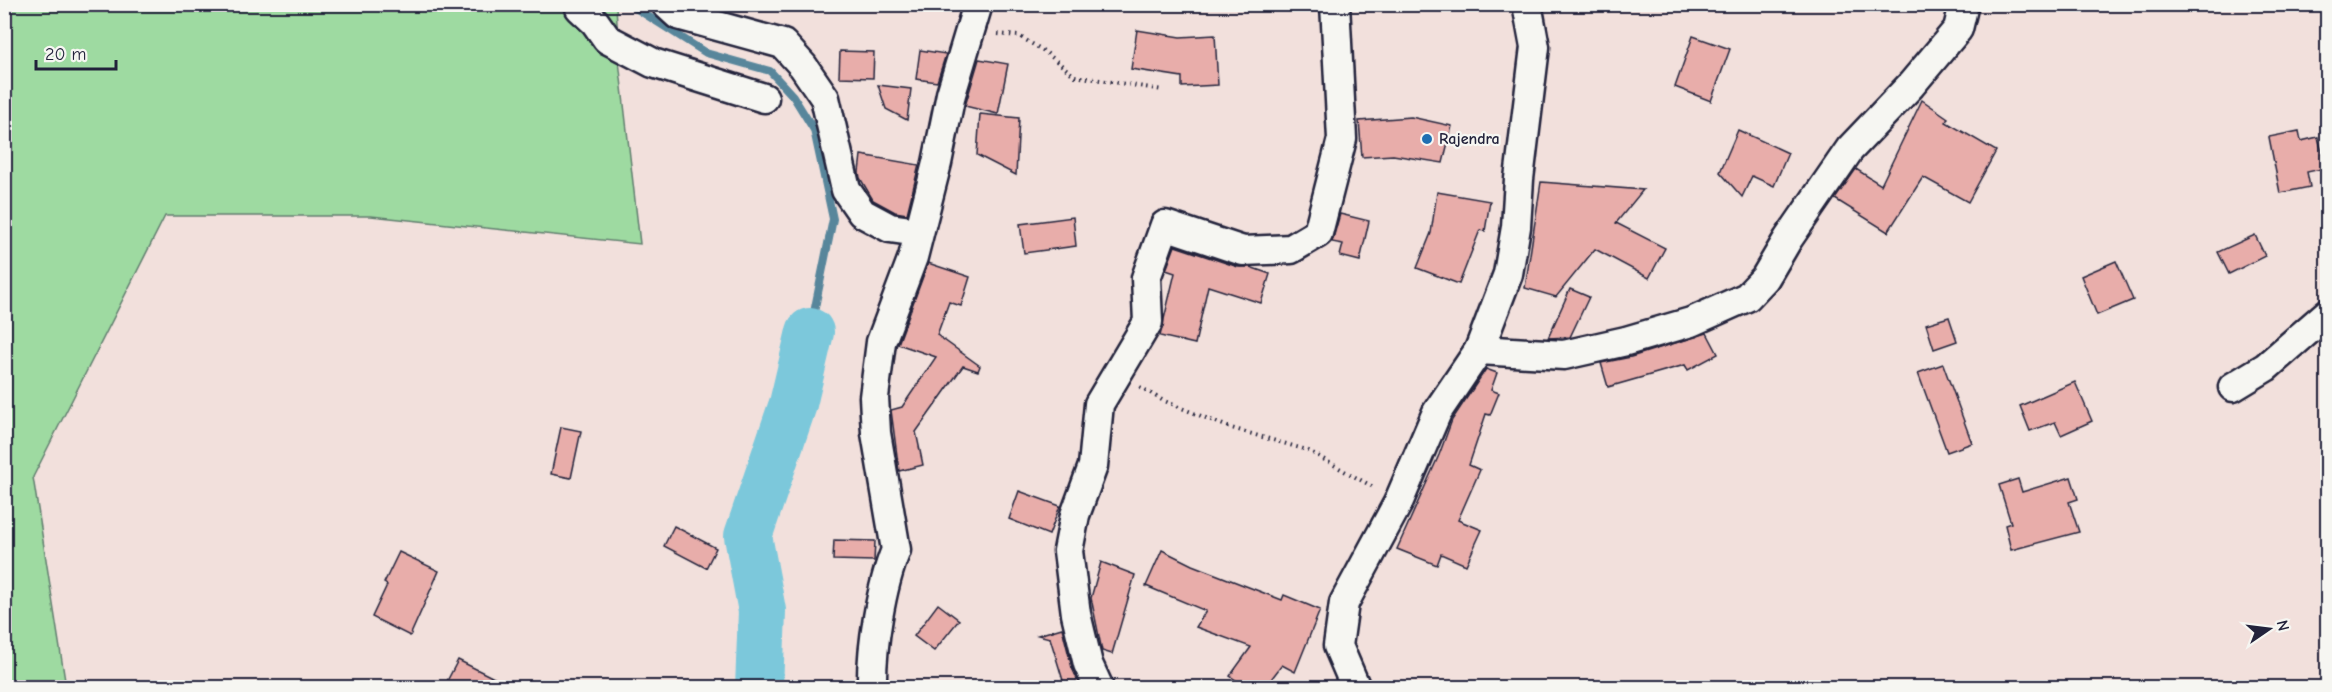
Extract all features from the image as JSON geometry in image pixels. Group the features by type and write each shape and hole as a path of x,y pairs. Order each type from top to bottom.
{"street":[{"path":"580,4 607,39 652,63 764,98"},
{"path":"666,4 678,15 783,44 803,66 825,98 846,190 862,213 890,228 918,232"},
{"path":"1100,687 1088,664 1076,614 1068,551 1076,515 1093,466 1099,404 1148,322 1146,278 1166,225 1243,251 1291,249 1318,233 1342,139 1335,4"},
{"path":"1356,687 1338,646 1344,603 1398,503 1437,412 1479,350 1508,274 1516,227 1519,179 1535,47 1527,4"},
{"path":"1479,350 1564,355 1626,341 1691,322 1747,297 1765,278 1788,239 1850,149 1911,85 1958,29 1964,4"},
{"path":"872,687 879,619 888,568 896,550 876,434 874,397 881,342 913,257 937,163 951,94 974,18"},
{"path":"2233,387 2266,367 2328,313"}],"path":[{"path":"974,18 1019,36 1044,51 1075,76 1163,90"},
{"path":"1116,374 1162,400 1228,427 1307,450 1353,474 1398,503"}],"green space":[{"path":"4,5 616,5 619,61 640,244 371,216 165,216 33,477 66,687 5,687"}],"building":[{"path":"1137,30 1180,37 1215,35 1218,85 1182,87 1182,77 1131,69"},
{"path":"1693,36 1730,49 1711,101 1675,87"},
{"path":"920,50 946,54 937,82 916,79"},
{"path":"840,51 874,52 873,78 839,77"},
{"path":"979,59 1008,64 998,114 965,106"},
{"path":"878,85 911,89 907,120 886,109"},
{"path":"1922,100 1948,118 1946,122 1996,151 1968,202 1923,177 1888,232 1835,199 1856,169 1881,185"},
{"path":"980,114 1019,118 1016,175 977,155"},
{"path":"1411,117 1452,126 1443,163 1393,155 1362,157 1359,121"},
{"path":"1738,130 1788,153 1774,186 1752,176 1742,197 1720,172"},
{"path":"2299,131 2301,141 2318,137 2326,168 2307,172 2310,187 2280,193 2269,137"},
{"path":"861,155 919,165 907,214 895,212 873,200 860,178"},
{"path":"1541,182 1643,190 1616,223 1665,248 1649,278 1595,249 1556,297 1525,288"},
{"path":"1437,192 1490,201 1485,231 1480,230 1459,284 1417,268 1431,233"},
{"path":"1340,214 1369,221 1360,261 1340,256 1343,244 1332,242"},
{"path":"1073,217 1076,246 1024,253 1020,224"},
{"path":"2255,235 2265,256 2229,274 2218,252"},
{"path":"1175,246 1238,267 1250,267 1270,274 1261,303 1208,286 1195,344 1160,336 1175,273 1166,270"},
{"path":"2116,261 2133,300 2097,315 2081,276"},
{"path":"928,263 970,277 961,306 949,302 937,335 980,366 978,371 963,366 916,432 923,465 899,471 891,410 902,407 936,357 898,344"},
{"path":"1570,289 1589,297 1570,337 1548,338"},
{"path":"1949,317 1957,341 1934,349 1926,324"},
{"path":"1707,333 1718,354 1688,370 1685,365 1608,387 1601,363 1631,357"},
{"path":"1943,364 1972,443 1947,452 1918,373"},
{"path":"1486,369 1497,373 1491,390 1499,393 1490,415 1486,414 1469,465 1480,470 1458,520 1482,530 1466,565 1441,554 1437,565 1397,549 1452,420"},
{"path":"2075,382 2092,421 2061,435 2055,422 2030,431 2020,406"},
{"path":"561,427 581,431 571,478 551,474"},
{"path":"2071,477 2078,499 2069,502 2079,532 2011,550 2005,525 2011,523 1999,485 2018,479 2022,492"},
{"path":"1019,491 1060,506 1049,535 1009,519"},
{"path":"674,526 716,548 706,568 664,546"},
{"path":"834,540 875,541 874,561 833,560"},
{"path":"1162,550 1192,565 1282,600 1284,595 1320,610 1295,672 1282,665 1265,687 1246,687 1230,676 1251,647 1196,627 1206,611 1146,586"},
{"path":"399,552 439,571 410,636 372,617 387,585 384,583"},
{"path":"1101,562 1135,575 1112,654 1102,651 1091,598"},
{"path":"938,604 959,620 934,651 914,636"},
{"path":"1062,628 1072,668 1081,687 1065,687 1050,638 1038,635"},
{"path":"458,660 512,687 444,687"}],"waterway":[{"path":"629,4 706,53 770,71 793,96 814,130 833,219 810,332"},
{"path":"759,688 762,611 748,536 793,404 810,332"}],"place":[{"name":"Rajendra","path":"1427,139"}]}
